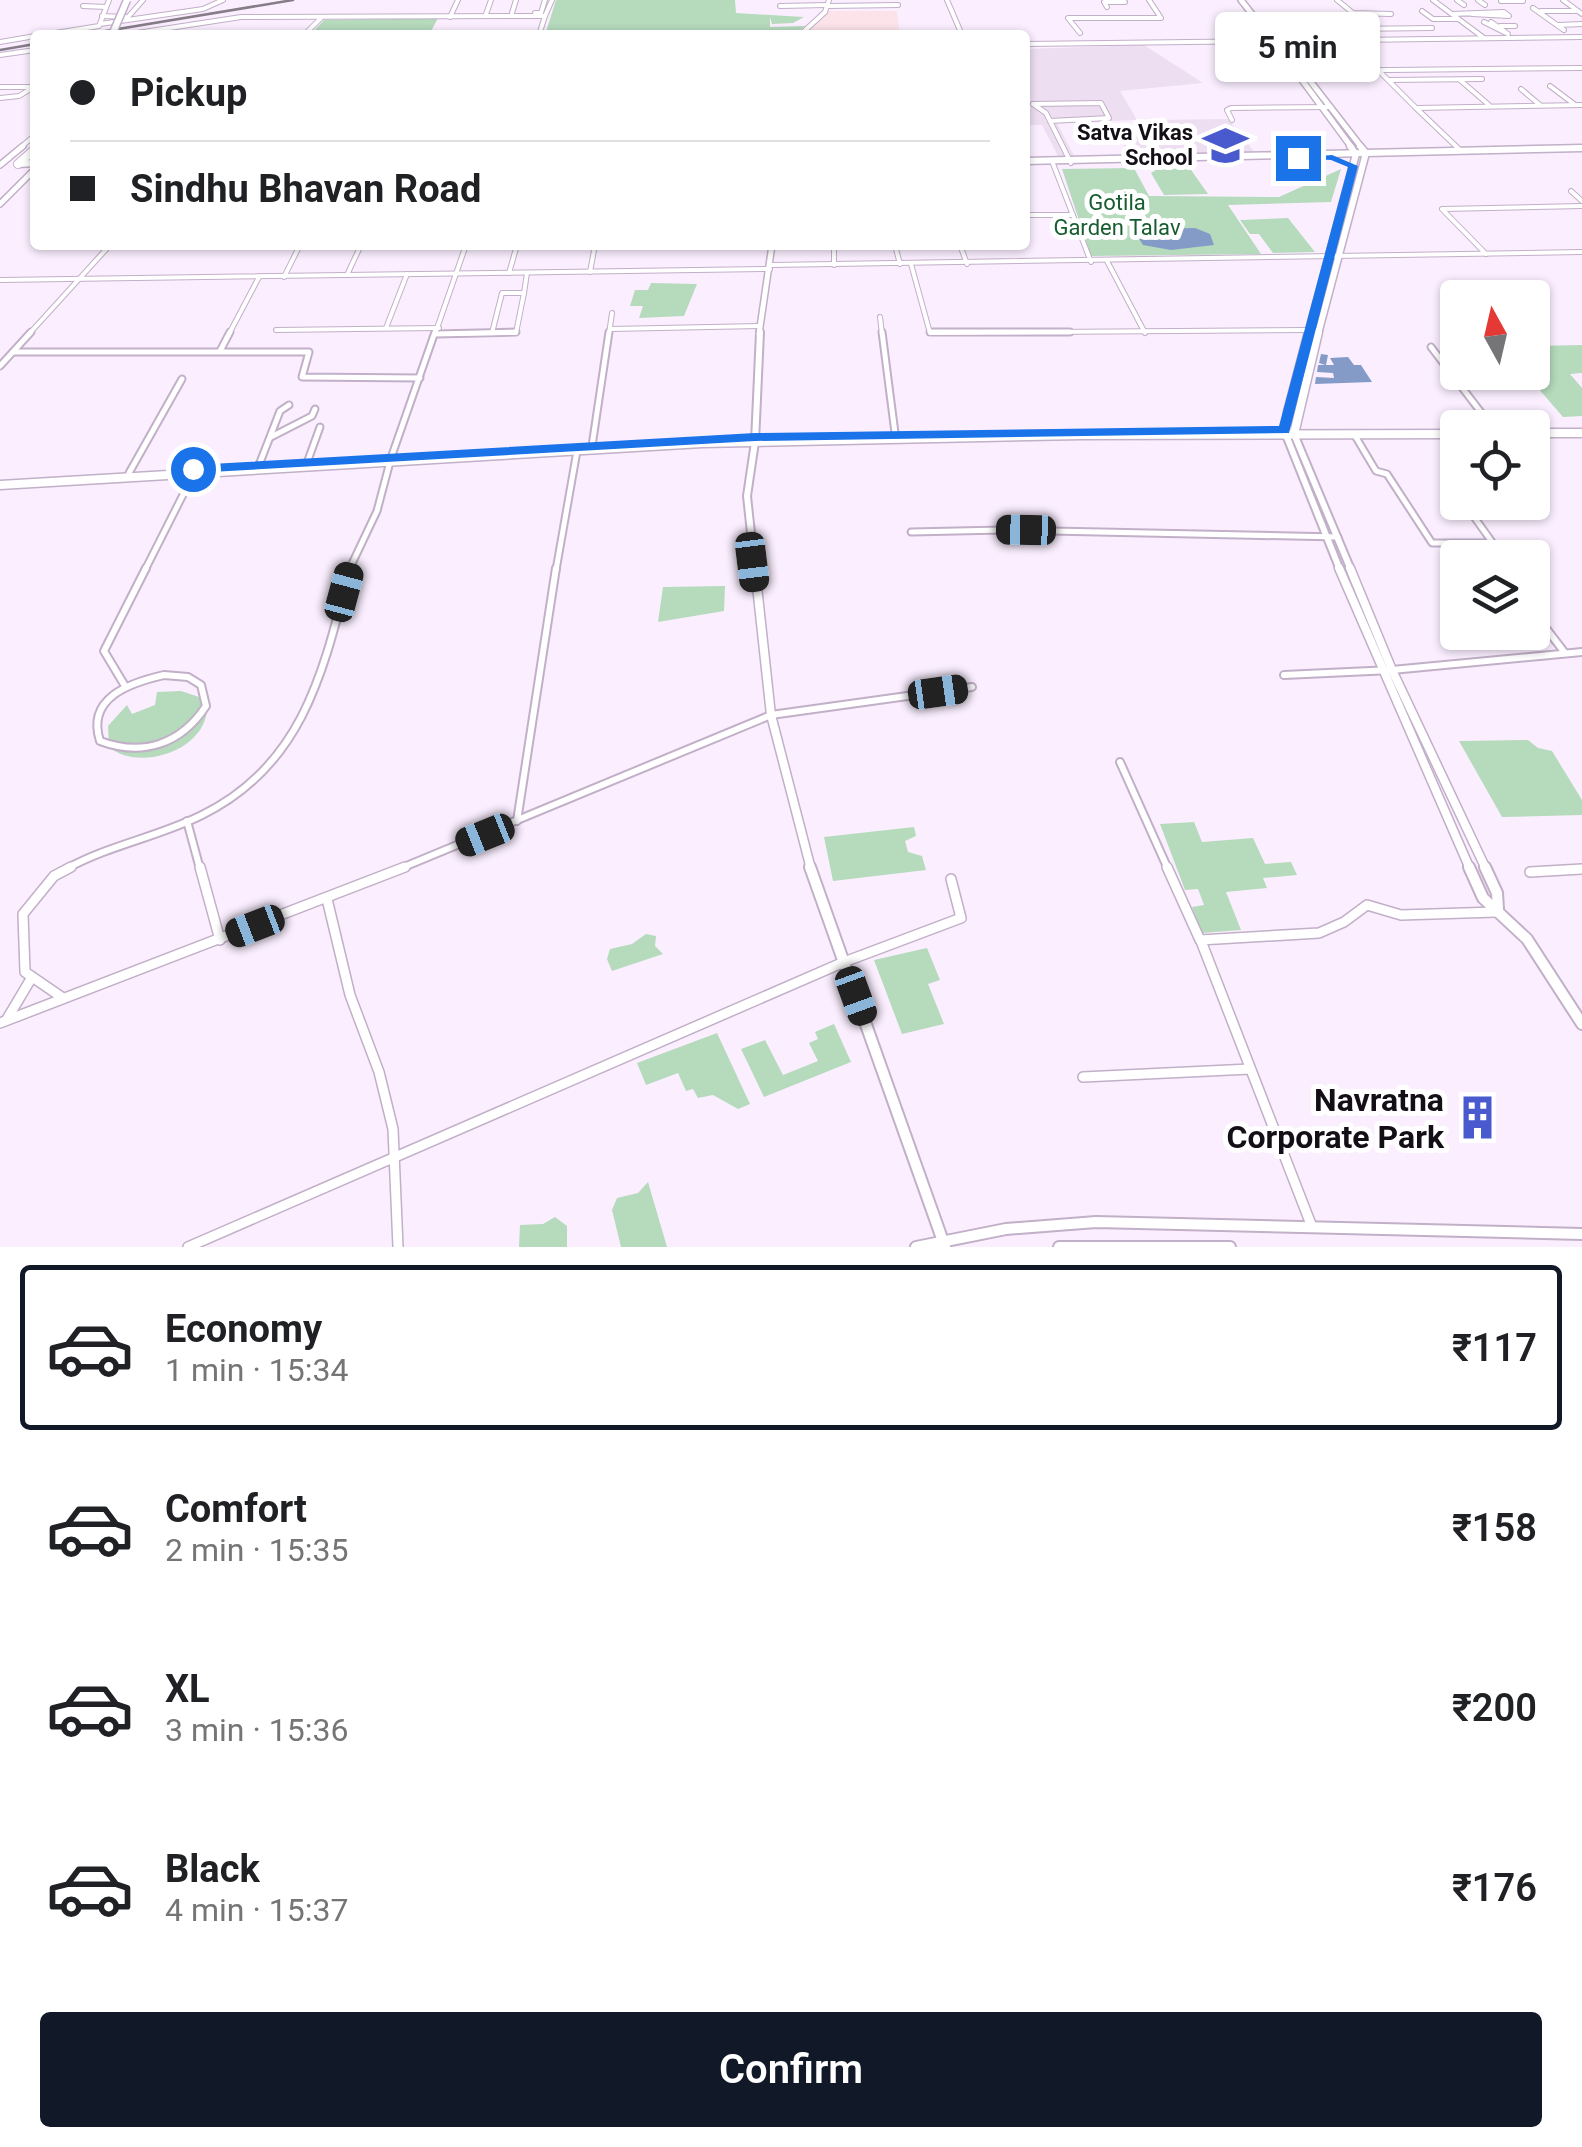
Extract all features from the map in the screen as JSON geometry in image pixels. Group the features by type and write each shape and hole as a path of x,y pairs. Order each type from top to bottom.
{"highway":[{"path":"120,30 130,0"}],"main road":[{"path":"1244,0 1276,41"},
{"path":"1244,0 1331,108 1359,157 1290,432"},
{"path":"1298,70 1359,157"},
{"path":"1030,162 1582,150"},
{"path":"1070,162 1582,150"},
{"path":"1290,432 1309,330 1359,157"},
{"path":"1550,431 1582,431"},
{"path":"0,483 592,446 895,434 1440,432"},
{"path":"0,483 755,439 1440,432"}],"street":[{"path":"102,16 128,17 143,0"},
{"path":"72,30 203,9 223,0"},
{"path":"450,17 458,0"},
{"path":"486,14 492,0"},
{"path":"512,13 516,0"},
{"path":"534,13 541,13 548,0"},
{"path":"541,30 548,0"},
{"path":"946,0 960,30"},
{"path":"1080,33 1068,18 1161,18 1149,0"},
{"path":"1337,0 1352,14 1391,14"},
{"path":"1433,0 1485,39"},
{"path":"1457,0 1464,6"},
{"path":"1478,0 1485,5"},
{"path":"1500,1 1522,0 1564,30"},
{"path":"1563,0 1580,12"},
{"path":"1500,1 1506,6"},
{"path":"1108,7 1104,2 1126,3"},
{"path":"100,25 108,3"},
{"path":"84,6 108,3"},
{"path":"805,30 828,4"},
{"path":"780,6 898,5"},
{"path":"1422,11 1434,20 1458,19"},
{"path":"1541,11 1580,12"},
{"path":"1452,14 1504,12 1508,16 1472,14"},
{"path":"156,30 229,18 545,16"},
{"path":"309,30 321,18"},
{"path":"1491,24 1514,38"},
{"path":"1558,25 1582,24"},
{"path":"1469,27 1514,26"},
{"path":"1271,30 1432,28"},
{"path":"1361,29 1374,40"},
{"path":"0,42 30,37"},
{"path":"1030,44 1582,37"},
{"path":"1,56 30,51"},
{"path":"1298,70 1582,68"},
{"path":"1378,70 1461,151"},
{"path":"1459,79 1491,106"},
{"path":"1388,80 1482,79"},
{"path":"1550,86 1575,105"},
{"path":"0,87 30,88"},
{"path":"1521,88 1541,106"},
{"path":"0,98 18,96 30,89"},
{"path":"1050,121 1109,120 1101,104 1032,104 1050,121 1070,162"},
{"path":"1416,108 1582,105"},
{"path":"1232,120 1227,110 1231,108 1331,108"},
{"path":"1117,126 1136,160"},
{"path":"1,164 30,138"},
{"path":"1052,162 1091,262"},
{"path":"0,204 30,163"},
{"path":"1571,191 1582,203"},
{"path":"1486,254 1442,209 1582,203"},
{"path":"1030,216 1072,216"},
{"path":"0,366 105,250"},
{"path":"284,277 298,250"},
{"path":"346,275 358,250"},
{"path":"64,999 25,972 23,914 54,876 102,850 202,816 265,773 304,714 324,669 351,564 377,511 390,459 464,250"},
{"path":"509,273 516,250"},
{"path":"590,272 594,250"},
{"path":"772,250 760,326 755,439 747,496 771,715 816,888 944,1243"},
{"path":"834,250 834,265"},
{"path":"896,250 900,264"},
{"path":"962,250 967,264"},
{"path":"0,280 1582,252"},
{"path":"1107,262 1144,332"},
{"path":"911,264 930,333 1309,330"},
{"path":"276,330 516,332 528,272"},
{"path":"386,328 407,274"},
{"path":"219,352 259,277"},
{"path":"492,333 502,293 524,293"},
{"path":"592,446 612,312"},
{"path":"880,317 895,434"},
{"path":"610,329 760,326"},
{"path":"1431,347 1479,410"},
{"path":"12,352 309,352 300,373 310,379 420,378"},
{"path":"128,473 182,380"},
{"path":"260,465 280,411 289,405"},
{"path":"270,438 312,416 315,408"},
{"path":"307,463 320,427"},
{"path":"1290,432 1326,537 1497,894 1500,910 1555,977 1582,1024"},
{"path":"1290,432 1338,537 1387,671"},
{"path":"1354,434 1376,471 1386,474 1432,543 1440,543"},
{"path":"517,822 539,663 577,450"},
{"path":"125,686 104,652 194,473"},
{"path":"911,532 1002,530 1338,537"},
{"path":"1550,633 1566,654"},
{"path":"1284,675 1387,671 1582,652"},
{"path":"164,675 188,677 202,686 206,706 200,719 172,740 152,747 114,748 100,740 93,728 95,715 106,700 125,686 164,675"},
{"path":"3,1022 327,899 771,715 972,687"},
{"path":"1120,762 1200,940 1313,1228"},
{"path":"186,821 220,940"},
{"path":"1530,872 1582,869"},
{"path":"188,1247 844,962 961,918 951,879"},
{"path":"327,899 350,995 379,1072 392,1129 398,1247"},
{"path":"1200,940 1320,933 1367,905 1401,915 1500,910"},
{"path":"3,1022 32,977"},
{"path":"1083,1077 1250,1069"},
{"path":"916,1247 944,1243 976,1231 1098,1220 1582,1234"},
{"path":"1059,1247 1230,1247"}],"shaded area":[{"path":"828,11 897,11 899,30 810,30"},
{"path":"1144,45 1203,83 1120,91 1137,120 1057,123 1075,158 1059,158 1042,125 1030,125 1030,49"},
{"path":"1228,119 1256,154 1137,157 1122,130 1159,130 1153,120"}],"green space":[{"path":"556,0 735,0 736,13 804,17 793,23 772,24 770,17 770,27 805,26 801,30 547,30"},
{"path":"438,18 432,30 315,30 324,20"},
{"path":"1166,164 1189,167 1208,194 1164,195 1151,173"},
{"name":"Gotila Garden Talav","path":"1134,168 1149,196 1279,197 1341,169 1331,202 1228,205 1261,254 1091,256 1062,169"},
{"path":"1288,218 1315,252 1273,253 1259,234 1250,234 1240,220"},
{"path":"651,283 697,284 684,316 639,318 643,306 630,306 635,290 648,290"},
{"path":"1582,345 1582,373 1570,374 1582,388 1582,416 1563,417 1540,390 1550,390 1550,346"},
{"path":"725,586 724,611 658,622 663,587"},
{"path":"181,691 199,697 207,710 195,737 168,753 152,757 137,758 109,747 108,726 127,705 132,714 155,705 157,692"},
{"path":"1528,740 1538,748 1552,751 1582,800 1582,815 1502,817 1459,741"},
{"path":"1194,822 1202,842 1253,838 1265,864 1291,862 1297,875 1263,878 1267,888 1226,892 1241,930 1202,933 1192,907 1204,905 1198,889 1185,890 1160,824"},
{"path":"914,827 916,836 905,841 908,852 922,856 926,870 833,881 824,837"},
{"path":"646,934 656,936 655,946 663,954 612,971 607,959 610,949 632,944"},
{"path":"927,948 940,980 928,984 944,1024 902,1034 874,960"},
{"path":"834,1024 851,1062 764,1097 741,1049 765,1040 783,1075 818,1061 809,1043 818,1039 815,1032"},
{"path":"717,1033 750,1104 738,1109 713,1095 698,1098 693,1089 686,1091 678,1073 646,1085 637,1063"},
{"path":"648,1182 667,1247 621,1247 612,1210 617,1198 638,1193"},
{"path":"555,1217 567,1226 567,1247 519,1247 520,1225 543,1224"}],"water":[{"path":"1195,228 1210,234 1214,245 1171,250 1143,245 1138,237 1157,229"},
{"path":"1321,354 1328,355 1326,365 1334,365 1330,358 1348,357 1354,365 1361,365 1372,382 1315,384 1316,377 1334,378 1333,373 1317,372 1318,365 1325,365 1319,363"}],"railway":[{"path":"112,30 293,0"},
{"path":"0,50 30,45"}],"place":[{"name":"Satva Vikas School","path":"1226,145"},
{"name":"Navratna Corporate Park","path":"1477,1118"}],"route":[{"path":"193,469 755,437 1284,430 1353,166 1332,158 1298,158"}]}
